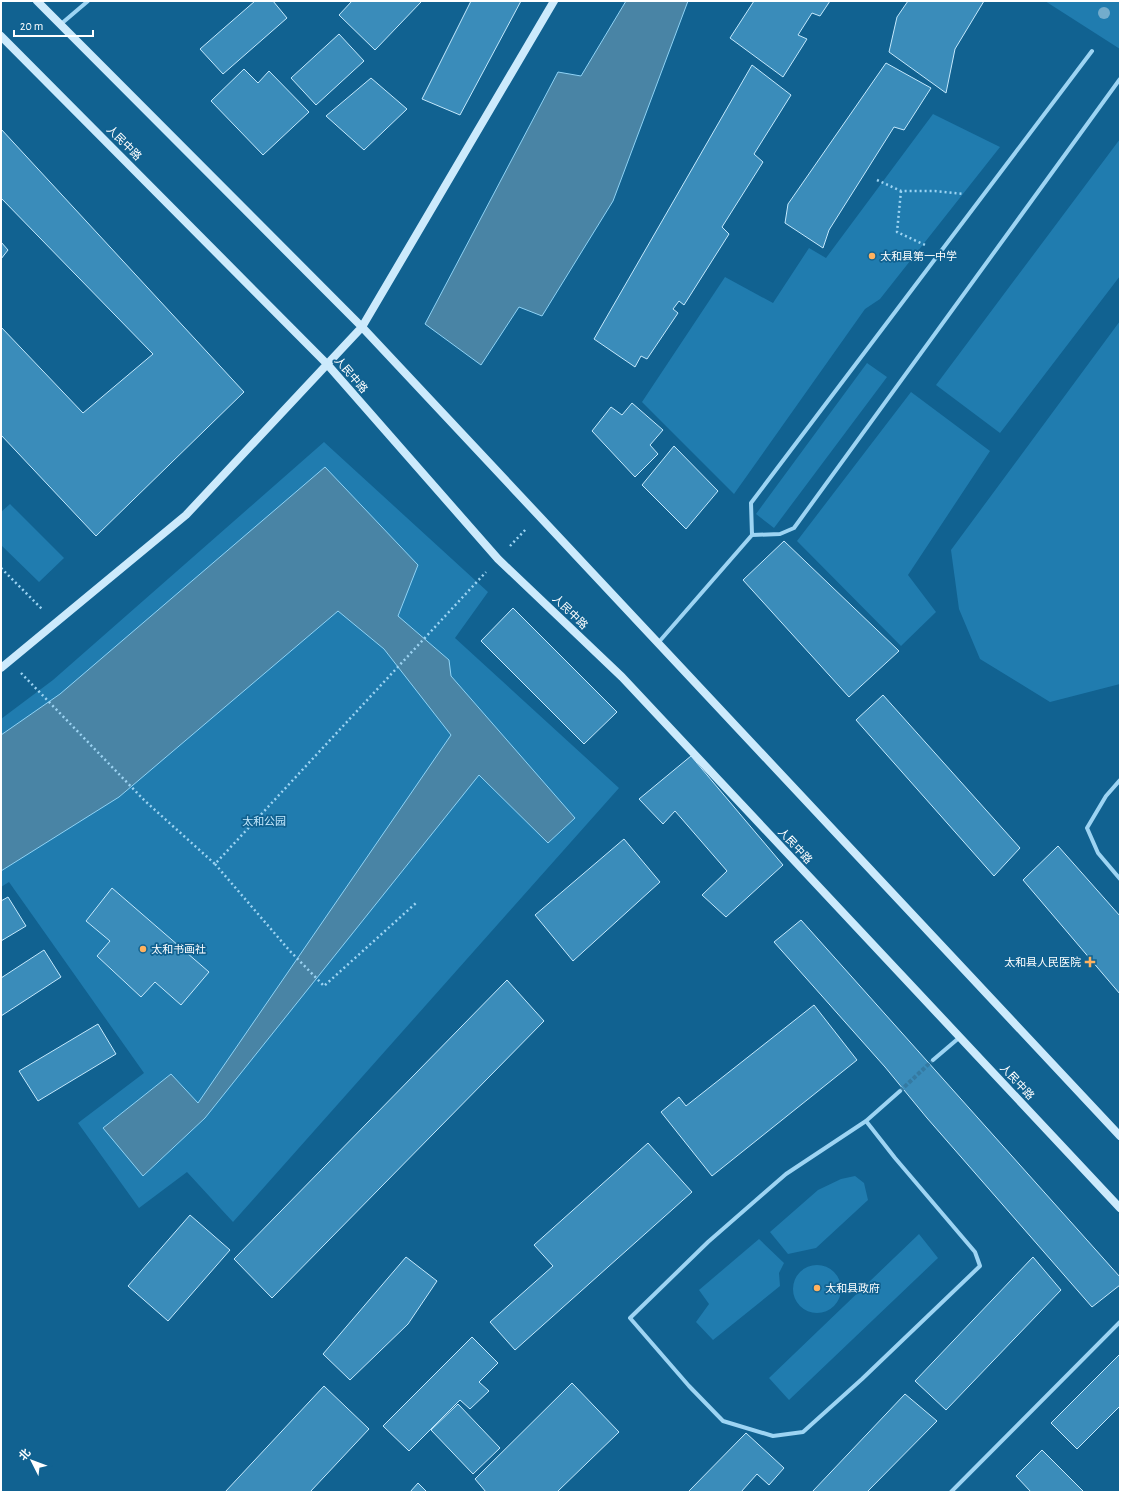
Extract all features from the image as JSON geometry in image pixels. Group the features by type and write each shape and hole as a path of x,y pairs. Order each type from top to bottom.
{"main road":[{"path":"37,1 362,328 1120,1136"},
{"path":"1,668 186,515 362,328 554,1"},
{"name":"人民中路","path":"1,36 327,364 498,559 622,678 1120,1208"}],"street":[{"path":"60,25 88,1"},
{"path":"658,643 752,535 751,503 1092,51"},
{"path":"752,535 780,534 794,528 1120,80"},
{"path":"1120,780 1106,796 1087,828 1098,853 1120,879"},
{"path":"933,1060 960,1038"},
{"path":"866,1121 894,1158 975,1252 980,1266 862,1379 803,1432 773,1436 723,1421 689,1386 630,1318 708,1242 786,1174 866,1121 900,1091"},
{"path":"951,1492 1120,1322"}],"path":[{"path":"877,180 901,191 935,191 982,196"},
{"path":"901,191 897,232 940,251"},
{"path":"1,568 56,623"},
{"path":"215,864 436,624"},
{"path":"35,687 145,801 215,864 289,950 324,986 416,903"}],"green space":[{"path":"1045,1 1120,1 1120,49"},
{"path":"933,114 1000,147 880,299 865,309 734,494 642,402 725,277 773,303 809,248 826,258"},
{"path":"1120,139 1120,276 1000,433 936,385"},
{"path":"1120,321 1120,684 1050,702 980,659 959,609 951,550"},
{"path":"867,363 887,377 774,528 756,514"},
{"path":"911,392 990,451 908,575 936,612 901,646 797,541"},
{"name":"太和公园","path":"324,442 488,592 455,638 619,788 233,1222 187,1172 139,1208 78,1123 144,1073 9,882 1,887 1,719 53,680"},
{"path":"10,504 64,558 39,582 1,545 1,512"},
{"path":"855,1176 864,1183 868,1200 816,1248 788,1254 770,1232 818,1190 841,1179"},
{"path":"919,1234 938,1258 789,1400 769,1378"},
{"path":"759,1239 784,1263 779,1273 780,1286 713,1340 696,1322 709,1304 699,1290"},
{"path":"812,1265 822,1265 834,1272 841,1284 841,1294 834,1306 822,1313 812,1313 804,1309 797,1302 793,1294 793,1284 797,1276 804,1269"}],"shaded area":[{"path":"626,1 688,1 613,201 542,316 519,307 481,365 425,324 558,72 581,76"},
{"path":"325,467 418,565 398,616 449,660 451,676 575,818 548,843 479,775 205,1118 143,1176 103,1128 171,1074 198,1103 451,735 384,649 338,611 119,797 1,871 1,735 60,694"}],"building":[{"path":"255,1 273,1 287,18 223,74 200,49"},
{"path":"352,1 421,2 375,50 339,15"},
{"path":"471,1 521,1 460,115 422,99"},
{"path":"754,1 830,1 820,16 812,13 798,35 807,39 783,77 730,38"},
{"path":"908,1 984,1 955,49 946,93 889,52 897,17"},
{"path":"339,34 364,61 316,105 291,78"},
{"path":"886,63 931,88 904,130 894,127 829,230 823,248 785,223 788,204"},
{"path":"752,65 791,95 754,154 763,162 722,227 729,234 684,305 679,301 673,309 678,313 647,359 641,356 635,367 594,339"},
{"path":"244,69 258,83 269,71 309,112 263,155 211,101"},
{"path":"371,78 407,109 364,150 326,116"},
{"path":"1,129 244,392 96,536 1,435 1,327 83,413 153,354 1,198"},
{"path":"1,242 8,250 1,259"},
{"path":"632,403 663,430 650,445 658,454 635,477 592,431 611,407 622,415"},
{"path":"674,446 718,491 686,529 642,485"},
{"path":"784,541 899,651 849,697 743,580"},
{"path":"513,608 617,712 584,744 481,641"},
{"path":"883,695 1020,848 994,876 856,720"},
{"path":"691,756 783,865 726,917 702,895 727,871 675,811 663,824 639,799"},
{"path":"624,839 660,882 573,961 535,915"},
{"path":"1058,846 1120,916 1120,994 1023,880"},
{"name":"太和书画社","path":"112,888 209,972 181,1005 155,982 141,997 97,956 110,941 86,921"},
{"path":"8,897 26,926 1,941 1,901"},
{"path":"801,920 1120,1277 1120,1285 1092,1307 927,1118 885,1067 774,942"},
{"path":"44,950 61,977 1,1016 1,978"},
{"path":"507,980 544,1021 272,1298 234,1259"},
{"path":"814,1005 857,1060 712,1176 661,1112 679,1097 686,1106"},
{"path":"98,1024 116,1054 38,1101 19,1071"},
{"path":"648,1143 692,1192 515,1350 490,1322 553,1266 534,1245"},
{"path":"190,1215 230,1250 168,1321 128,1286"},
{"path":"406,1257 437,1281 408,1324 350,1380 323,1354"},
{"path":"1033,1257 1061,1290 946,1410 915,1381"},
{"path":"472,1337 498,1363 479,1382 489,1391 470,1409 460,1400 409,1451 383,1426"},
{"path":"1120,1354 1120,1406 1077,1449 1051,1423"},
{"path":"572,1383 619,1432 557,1492 486,1492 475,1479"},
{"path":"324,1386 369,1429 310,1492 225,1492"},
{"path":"905,1394 937,1421 867,1492 812,1492"},
{"path":"458,1404 500,1448 473,1474 431,1430"},
{"path":"746,1433 784,1468 769,1485 757,1474 741,1492 688,1492"},
{"path":"1042,1450 1084,1492 1031,1492 1016,1476"},
{"path":"418,1483 427,1492 410,1492"}],"tunnel":[{"path":"900,1091 933,1060"}],"place":[{"name":"太和县第一中学","path":"872,256"},
{"name":"太和书画社","path":"143,949"},
{"name":"太和县人民医院","path":"1090,962"},
{"name":"太和县政府","path":"817,1288"}]}
